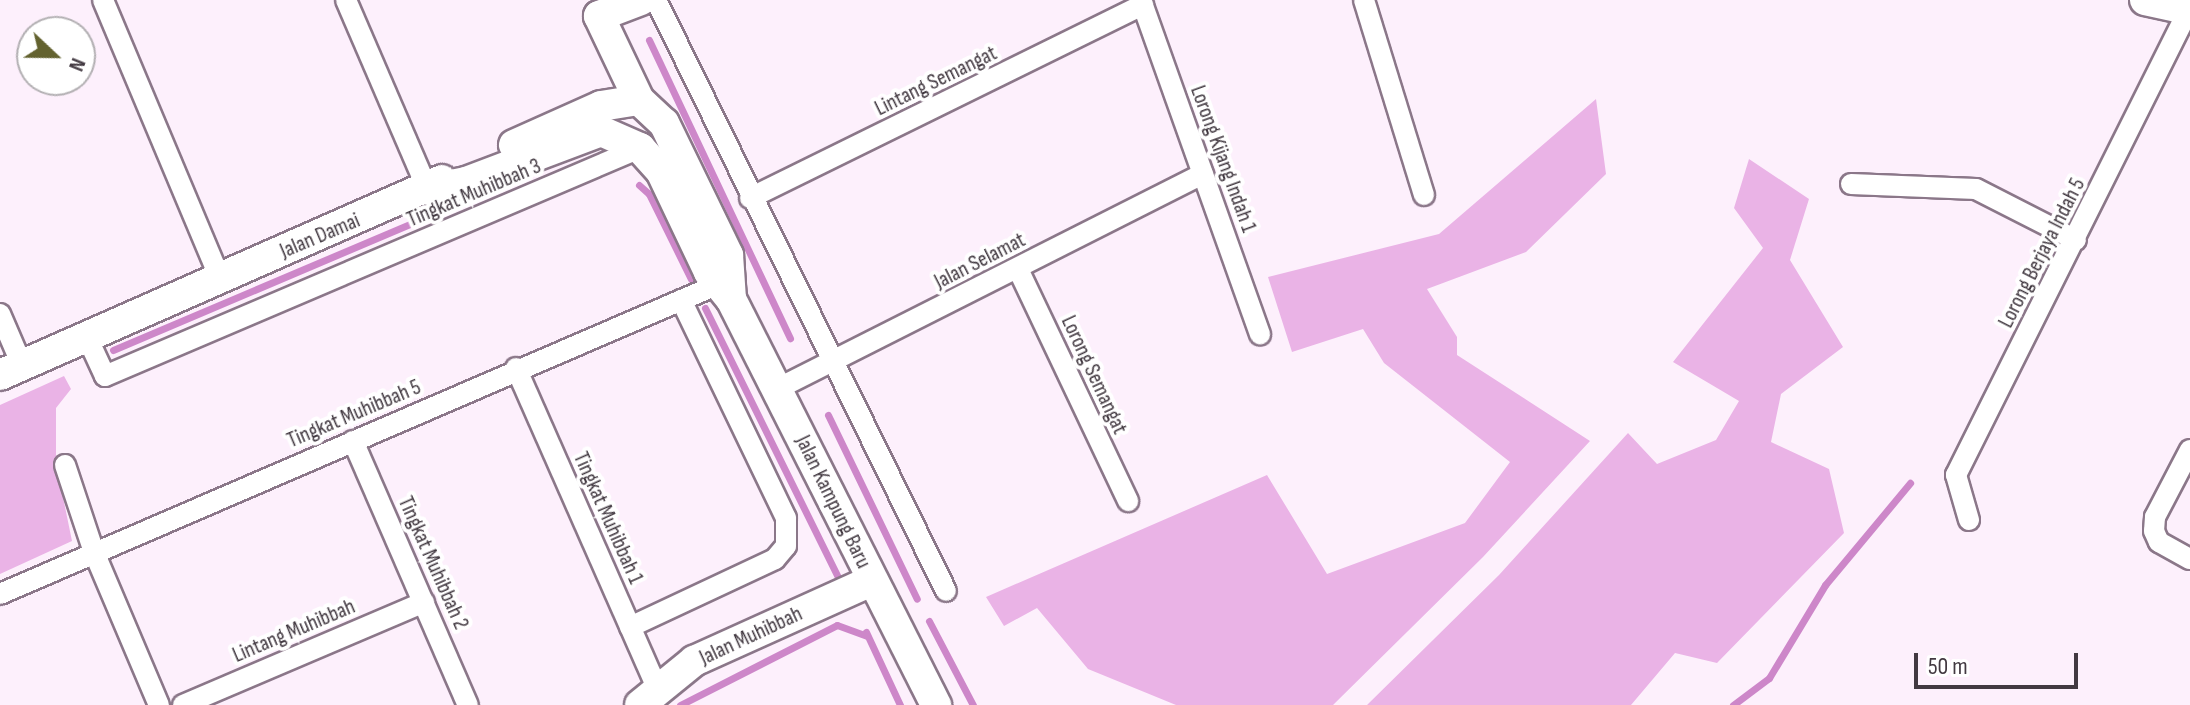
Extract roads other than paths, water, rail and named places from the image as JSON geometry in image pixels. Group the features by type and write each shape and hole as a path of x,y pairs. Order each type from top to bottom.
{"main road":[{"path":"596,8 641,0"},
{"path":"2145,0 2190,10"},
{"name":"Jalan Kampung Baru","path":"596,8 639,100 664,123 728,255 725,288"},
{"name":"Jalan Damai","path":"11,370 428,190 454,172 577,116 639,100"},
{"name":"Jalan Kampung Baru","path":"428,190 466,182 601,131 640,148 661,171 725,288 936,705"},
{"name":"Jalan Muhibbah","path":"648,696 694,661 871,581"}],"street":[{"path":"103,0 220,279"},
{"path":"346,0 428,190"},
{"path":"656,0 750,198 946,591"},
{"path":"1364,0 1424,195"},
{"name":"Lintang Semangat","path":"750,198 1142,3"},
{"name":"Lorong Kijang Indah 1","path":"1142,3 1260,334"},
{"name":"Lorong Berjaya Indah 5","path":"1969,520 1956,475 2190,10"},
{"name":"Tingkat Muhibbah 3","path":"87,337 105,376 640,148"},
{"name":"Jalan Selamat","path":"777,389 1203,174"},
{"path":"1851,184 1976,189 2076,240"},
{"name":"Lorong Semangat","path":"1018,269 1128,501"},
{"name":"Tingkat Muhibbah 5","path":"0,594 516,368 681,300 725,288"},
{"path":"630,627 775,559 786,546 786,518 681,300"},
{"path":"0,314 11,370"},
{"name":"Tingkat Muhibbah 1","path":"516,368 630,627 648,696"},
{"name":"Tingkat Muhibbah 2","path":"353,441 468,705"},
{"path":"2190,450 2155,517 2159,542 2190,559"},
{"path":"65,465 94,552 159,705"},
{"name":"Lintang Muhibbah","path":"183,705 424,602"}],"waterway":[{"path":"649,40 790,338"},
{"path":"113,350 523,176"},
{"path":"639,185 649,194 691,279"},
{"path":"705,308 840,581"},
{"path":"828,415 917,599"},
{"path":"1733,705 1769,678 1825,585 1910,483"},
{"path":"929,621 973,705"},
{"path":"680,705 837,625 867,636"},
{"path":"866,632 900,705"}]}
